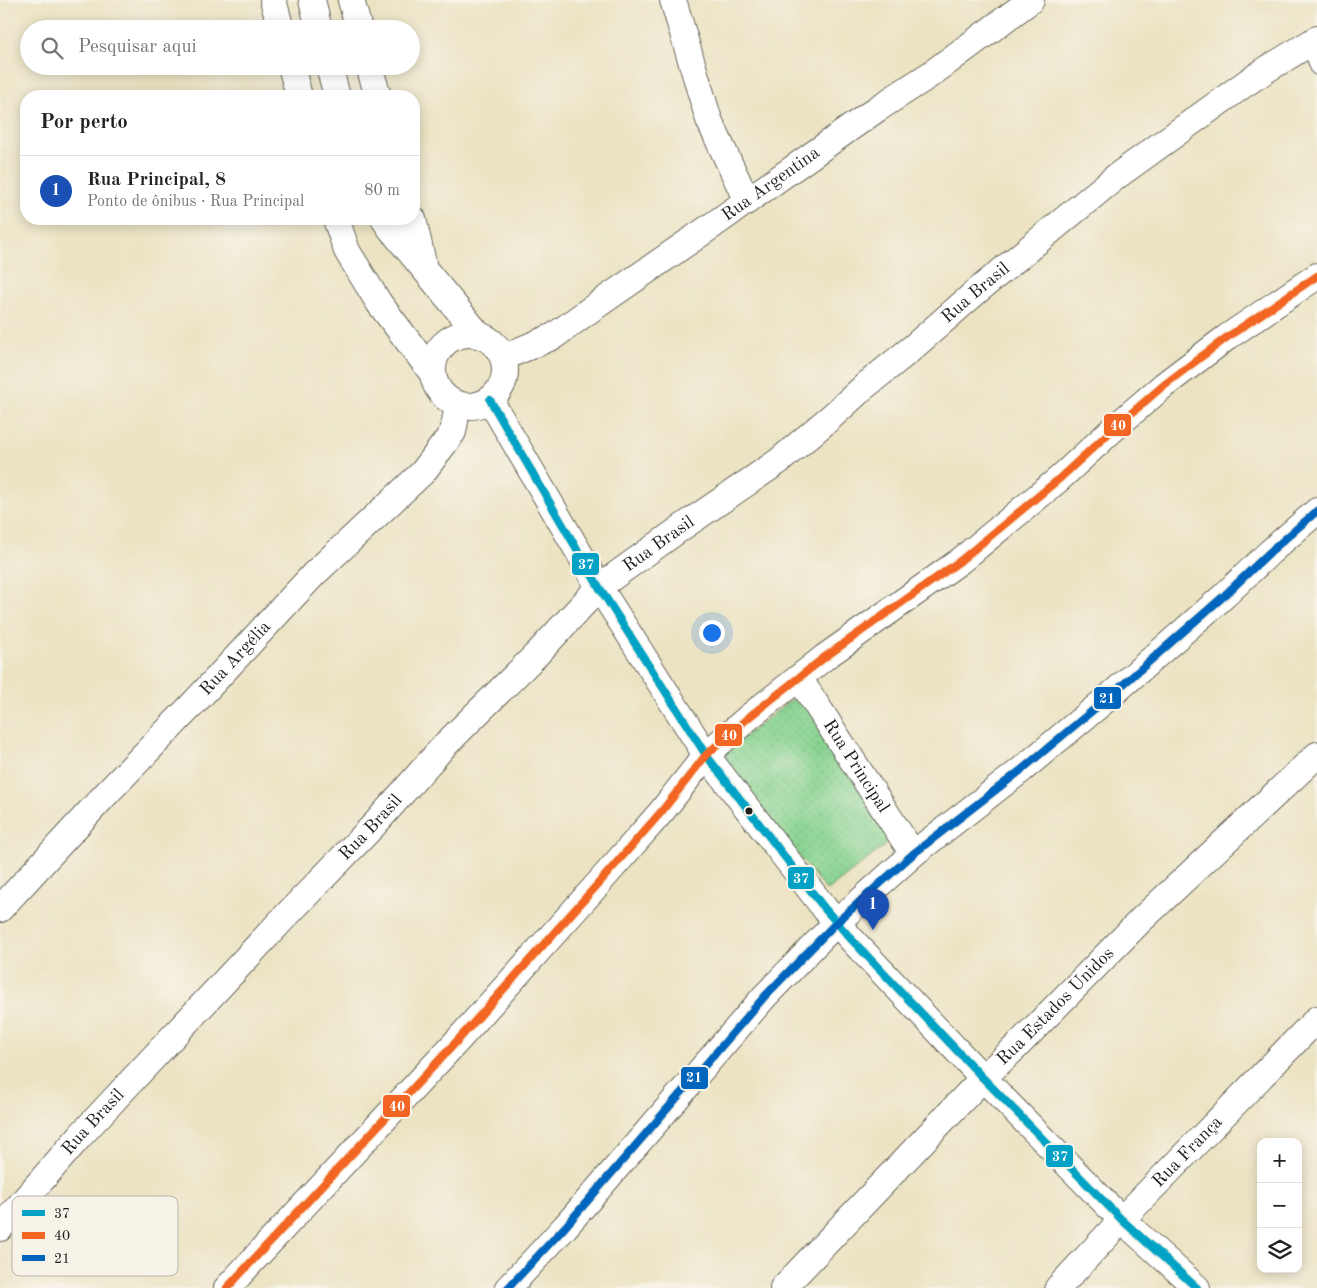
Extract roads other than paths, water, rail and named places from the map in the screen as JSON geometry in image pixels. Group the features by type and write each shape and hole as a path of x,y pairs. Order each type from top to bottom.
{"street":[{"path":"273,0 279,20"},
{"path":"312,0 317,20"},
{"path":"351,0 357,20"},
{"path":"673,0 709,120 747,201"},
{"name":"Rua Argentina","path":"504,358 554,336 877,109 931,74 1032,0"},
{"name":"Rua Brasil","path":"28,1196 80,1136 374,825 444,746 538,653 599,588 681,528 779,461 976,292 1116,176 1246,83 1312,41"},
{"path":"293,75 297,90"},
{"path":"331,75 335,90"},
{"path":"372,75 376,90"},
{"path":"338,225 347,250 379,303 433,374"},
{"path":"388,225 478,334"},
{"path":"414,225 424,269"},
{"path":"228,1288 592,892 662,811 706,755 749,717 825,656 968,555 1059,479 1164,384 1226,338 1317,276"},
{"path":"467,333 478,334 489,339 498,347 504,358 506,369 504,381 499,392 490,400 478,405 468,407 458,405 440,392 435,384 433,374 434,362 438,351 445,342 455,336 467,333"},
{"path":"490,400 599,588 706,755 836,923 983,1078 1122,1220 1197,1288"},
{"name":"Rua Argélia","path":"0,909 314,574 423,472 454,432 458,405"},
{"path":"508,1288 565,1227 765,996 836,923 913,854 1020,771 1110,696 1317,511"},
{"name":"Rua Principal","path":"799,678 913,854"},
{"name":"Rua Estados Unidos","path":"783,1288 983,1078 1141,920 1317,755"},
{"name":"Rua França","path":"1058,1288 1317,1018"},
{"name":"Rua Brasil","path":"0,1228 12,1214"}],"lane":[{"path":"1312,41 1317,69"}],"place":[{"name":"Rua Principal, 8","path":"873,930"}]}
